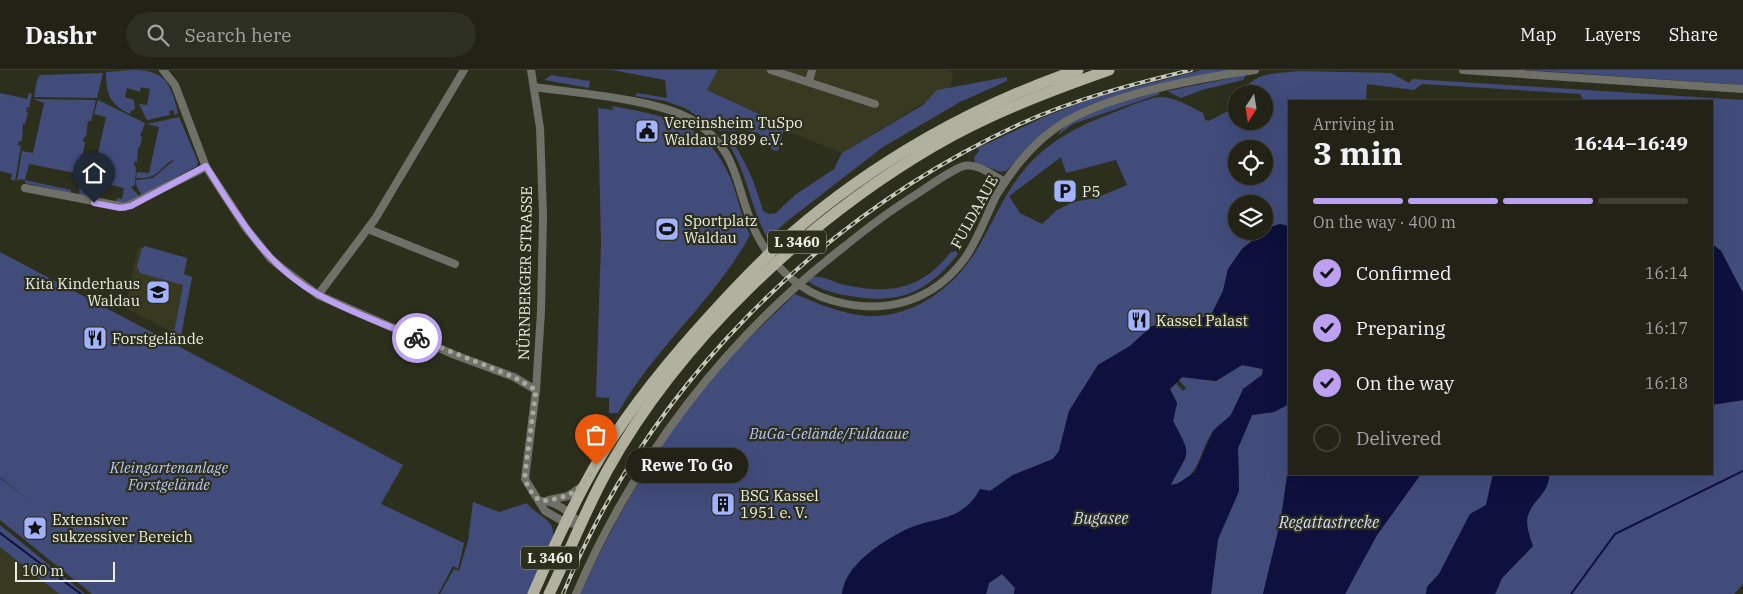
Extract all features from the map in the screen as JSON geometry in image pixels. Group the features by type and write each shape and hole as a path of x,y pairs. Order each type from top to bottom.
{"main road":[{"name":"L 3460","path":"534,594 585,484 631,412 656,378 704,322 790,234 846,190 926,138 1012,95 1078,70"},
{"name":"L 3460","path":"549,594 580,524 607,470 664,384 707,334 799,241 854,198 934,146 1016,105 1109,70"}],"street":[{"path":"163,70 175,86 206,166 246,228 272,258 318,295 455,355 514,377 536,390"},
{"name":"NÜRNBERGER STRASSE","path":"531,70 540,128 543,216 541,311 536,390 525,479 532,494 580,524"},
{"path":"770,70 875,104"},
{"path":"809,82 812,70"},
{"name":"FULDAAUE","path":"534,87 644,104 691,119 713,137 730,160 741,185 756,233 774,262 785,273 810,292 836,302 867,308 882,308 920,296 940,283 965,257 1005,182 1018,165 1051,131 1078,114 1160,88 1255,70"},
{"path":"1463,70 1743,89"},
{"path":"318,295 368,229 460,72"},
{"path":"25,188 125,208 206,166"},
{"path":"576,594 603,534 635,480 672,425 712,372 790,290 890,211 963,166 978,167 1005,182"},
{"path":"368,229 455,264"},
{"path":"544,501 568,496 585,484"},
{"name":"NÜRNBERGER STRASSE","path":"544,501 545,511 568,518"}],"shaded area":[{"path":"718,70 944,70 954,73 950,87 842,153 787,131 788,127 707,90"},
{"name":"Kita Kinderhaus Waldau","path":"138,247 188,258 184,274 192,277 181,336 125,308"},
{"path":"0,547 59,594 0,594"}],"green space":[{"path":"133,70 160,76 173,94 178,113 175,115 173,110 169,111 170,115 147,120 139,104 147,105 150,89 141,87 140,92 127,88 125,97 134,100 135,109 130,114 118,106 108,93 106,72"},
{"path":"612,70 718,70 707,90 785,126 778,151 773,150 758,133 746,130 719,131 685,108 665,101 635,96 637,93 667,98 665,80"},
{"path":"1202,70 1234,70 1107,100 1078,111 1049,128 1006,171 1000,172 975,162 974,157 979,151 978,148 1044,117 1098,96"},
{"path":"1528,70 1743,70 1743,85 1716,83"},
{"name":"BuGa-Gelände/Fuldaaue","path":"1299,71 1391,73 1409,83 1413,79 1743,100 1743,293 1721,251 1713,245 1713,100 1583,100 1580,94 1422,84 1414,90 1367,84 1366,100 1288,100 1288,226 1280,224 1273,227 1273,195 1228,195 1228,240 1252,240 1242,249 1228,269 1223,291 1212,313 1193,322 1152,326 1130,346 1098,365 1069,411 1059,451 1053,459 1013,475 990,491 980,489 973,502 951,517 906,530 852,569 842,594 580,594 608,537 639,481 692,402 742,345 795,294 834,309 865,316 905,311 919,305 944,288 965,266 974,254 1017,179 1034,159 1053,143 1098,119 1160,97 1177,100 1188,105 1203,113 1205,120 1209,121 1228,111 1228,130 1273,130 1273,85 1249,85 1252,81 1266,75","holes":["1061,157 1066,173 1116,160 1127,185 1096,198 1073,202 1057,210 1042,224 1020,213 1009,196"]},
{"path":"103,73 97,98 34,97 37,80 40,75"},
{"path":"551,75 590,81 589,88 545,80"},
{"path":"1246,75 1243,80 1202,90 1181,98 1167,91"},
{"path":"1007,77 1007,81 960,102 883,147 786,222 768,239 756,214 738,162 724,137 728,135 744,162 757,190 763,211 769,214 776,213 795,195 834,169 842,153 923,105 937,90"},
{"path":"1157,92 1160,94 1073,124 1058,135 1064,127 1074,120 1103,108"},
{"path":"0,93 27,99 29,93 32,94 29,108 27,107 26,112 28,113 25,124 23,124 22,141 19,141 18,145 21,146 15,181 11,180 12,174 0,171"},
{"path":"33,99 96,100 91,121 88,121 86,137 84,137 83,142 85,142 83,154 81,154 80,174 29,164 25,180 20,179 17,181 22,151 33,153 44,103"},
{"path":"98,100 145,123 140,136 142,137 140,147 138,147 137,162 135,161 134,166 136,167 135,185 131,187 140,197 124,204 115,203 118,198 122,199 124,188 94,181 91,192 95,193 96,199 79,195 80,185 84,185 85,181 81,180 83,165 95,167 106,117 94,114"},
{"name":"Sportplatz Waldau","path":"611,106 648,113 681,124 709,144 730,177 750,235 720,281 649,367 618,413 609,413 609,398 596,397 601,243 598,108 614,110"},
{"path":"179,117 198,162 197,166 142,196 136,185 136,180 153,178 173,161 153,176 136,178 137,172 149,173 159,127 147,124"},
{"path":"25,180 71,190 71,193 25,183"},
{"path":"145,246 187,258 184,274 192,277 181,336 174,333 183,285 140,273 137,267 142,248"},
{"path":"956,251 958,254 936,277 914,292 901,296 873,299 849,296 824,289 806,280 820,277 840,284 862,288 891,289 917,281 940,264 951,252"},
{"name":"Kleingartenanlage Forstgelände","path":"0,252 403,465 381,504 464,543 458,569 453,566 438,594 92,594 0,520 0,478 30,501 0,477"},
{"path":"1242,365 1263,369 1262,375 1245,389 1229,416 1214,430 1198,464 1188,478 1170,485 1186,454 1183,441 1173,421 1177,403 1170,389 1176,383 1183,391 1186,388 1179,380 1182,377 1216,381"},
{"path":"1743,400 1743,584 1734,594 1495,594 1502,578 1533,546 1527,527 1527,519 1530,510 1547,486 1549,475 1713,475 1713,405"},
{"path":"1288,405 1288,469 1281,519 1263,594 1211,594 1218,539 1239,491 1238,448 1252,415 1274,412"},
{"path":"1420,475 1493,475 1486,505 1470,514 1439,574 1427,587 1426,594 1345,594 1377,535"},
{"path":"473,502 499,512 527,503 551,526 553,537 529,594 440,594 454,569 459,571 468,541"},
{"path":"0,525 85,594 59,594 0,547"},
{"path":"1002,574 1015,588 1014,594 986,594 989,583"}],"water":[{"name":"Bugasee","path":"1280,224 1288,226 1288,405 1274,412 1252,415 1238,448 1239,491 1218,539 1211,594 1014,594 1015,588 1002,574 989,583 986,594 842,594 850,573 857,564 885,541 905,530 956,513 973,500 980,489 990,491 1013,475 1053,459 1059,451 1069,411 1098,365 1130,346 1152,326 1193,322 1212,313 1223,291 1228,269 1242,249 1253,240 1273,240 1273,226","holes":["1242,365 1263,369 1262,375 1243,389 1231,415 1213,431 1195,472 1177,484 1171,485 1185,459 1186,449 1173,421 1177,403 1170,389 1182,377 1216,381"]},
{"path":"1713,245 1721,251 1743,293 1743,400 1713,405"},
{"name":"Regattastrecke","path":"1288,469 1288,475 1420,475 1377,535 1345,594 1263,594 1281,519"},
{"path":"1493,475 1549,475 1547,486 1530,510 1527,519 1527,527 1533,546 1502,578 1495,594 1426,594 1427,587 1439,574 1470,514 1486,505"}],"waterway":[{"path":"1571,594 1615,534 1743,471"},
{"path":"0,533 81,594"}],"railway":[{"path":"563,594 599,518 642,446 692,379 748,316 809,259 875,208 946,162 1020,124 1083,100 1191,70"}],"way so far":[{"path":"417,338 455,355 514,377 536,390 526,456 525,479 532,494 540,501 556,500 576,491 585,484 596,465"}],"place":[{"name":"Vereinsheim TuSpo Waldau 1889 e.V.","path":"647,131"},
{"name":"P5","path":"1065,191"},
{"name":"Sportplatz Waldau","path":"667,229"},
{"name":"Kita Kinderhaus Waldau","path":"158,292"},
{"name":"Kassel Palast","path":"1139,320"},
{"name":"Forstgelände","path":"95,338"},
{"name":"Rewe To Go","path":"596,465"},
{"name":"BSG Kassel 1951 e. V.","path":"723,504"},
{"name":"Extensiver sukzessiver Bereich","path":"35,528"}],"route":[{"path":"94,203 125,208 206,166 246,228 272,258 299,282 318,295 417,338"}]}
